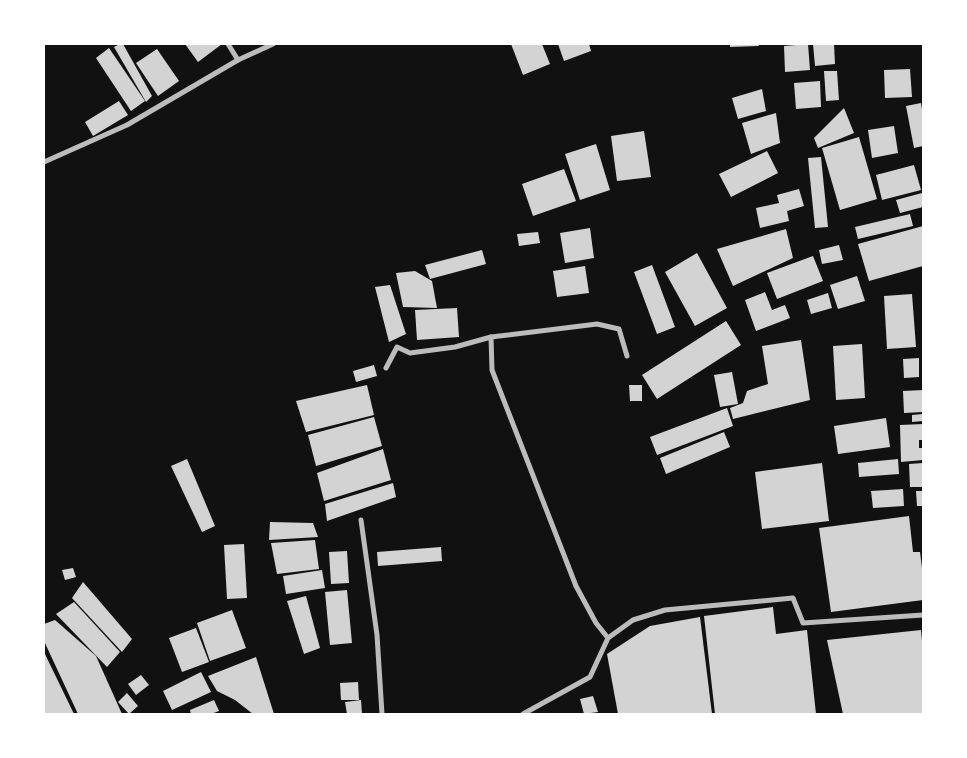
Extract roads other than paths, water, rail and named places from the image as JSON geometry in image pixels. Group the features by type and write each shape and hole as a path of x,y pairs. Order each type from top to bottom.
{"street":[{"path":"228,44 238,60"},
{"path":"44,162 126,125 238,60 273,44"},
{"path":"386,368 397,347 410,353 455,347 491,336 597,324 619,329 627,356"},
{"path":"491,336 492,370 576,586 596,623 608,638"},
{"path":"361,520 377,635 382,714"},
{"path":"523,714 590,677 608,638 633,620 665,610 793,598 803,623 923,615"}]}
